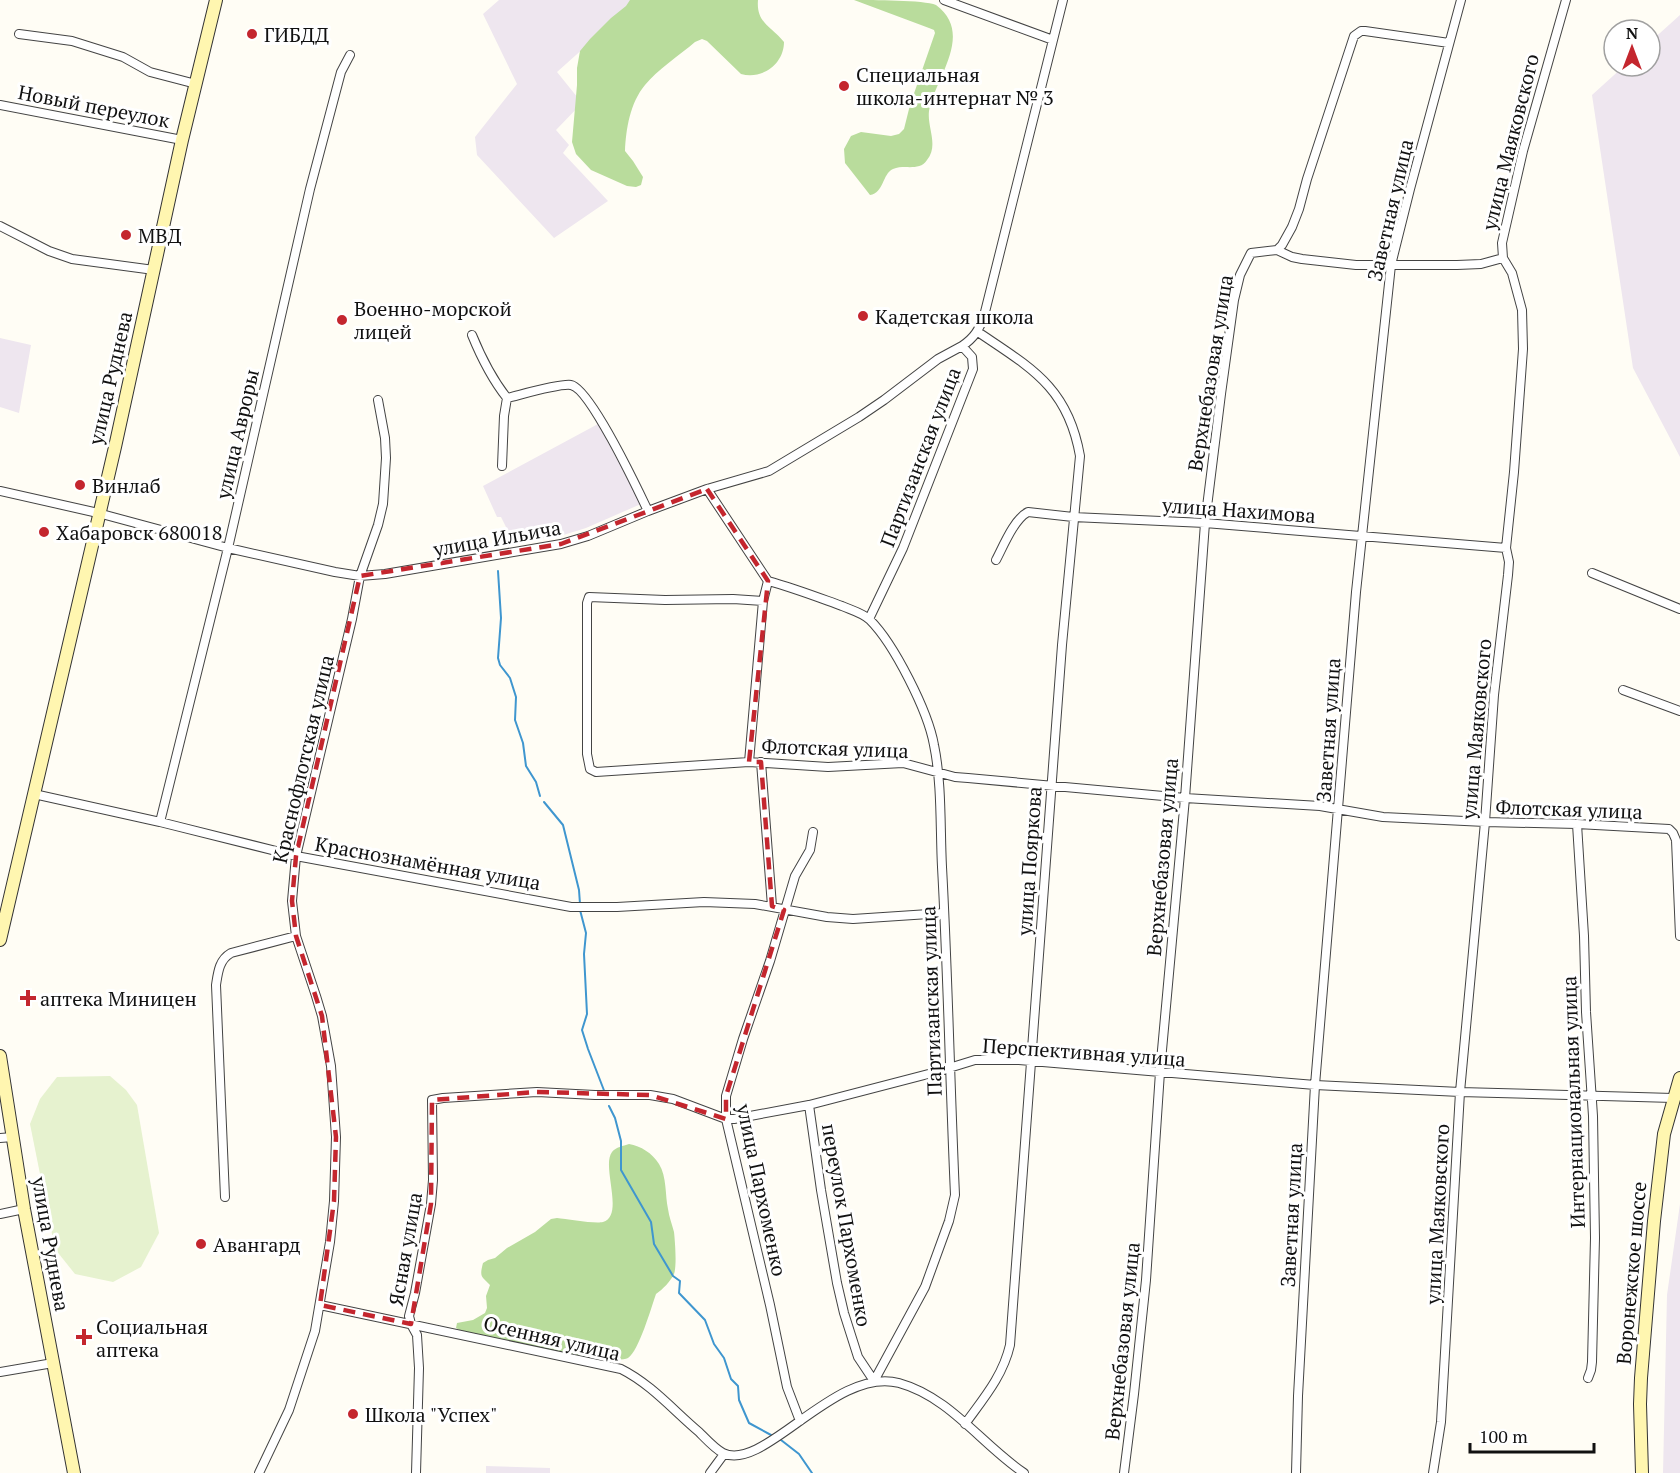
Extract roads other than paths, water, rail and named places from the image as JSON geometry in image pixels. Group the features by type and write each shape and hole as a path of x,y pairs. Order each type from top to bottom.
{"main road":[{"name":"улица Руднева","path":"0,940 123,413 182,140 216,0"},
{"name":"улица Руднева","path":"0,1056 6,1138 24,1209 74,1473"},
{"name":"Воронежское шоссе","path":"1642,1473 1641,1378 1664,1134 1680,1078"}],"street":[{"path":"944,0 1053,40"},
{"path":"978,332 998,262 1063,0"},
{"name":"Заветная улица","path":"1296,1473 1298,1395 1315,1086 1349,663 1391,265 1461,0"},
{"name":"улица Маяковского","path":"1433,1473 1441,1422 1460,1092 1485,822 1494,695 1508,575 1509,562 1506,548 1523,349 1522,310 1512,273 1503,258 1502,243 1523,151 1566,0"},
{"path":"1449,43 1365,31 1360,31 1354,36 1299,209 1282,245 1276,250 1292,257 1356,264 1480,264 1503,258"},
{"path":"19,34 72,41 123,57 150,72 196,84"},
{"name":"улица Авроры","path":"160,822 228,548 310,189 341,72 350,55"},
{"name":"Новый переулок","path":"0,105 182,140"},
{"path":"0,226 49,251 72,259 154,270"},
{"name":"Верхнебазовая улица","path":"1124,1473 1146,1280 1160,1072 1185,798 1205,523 1221,394 1237,286 1247,259 1251,253 1276,250"},
{"name":"Партизанская улица","path":"869,619 903,548 974,369 972,357 962,346 978,332"},
{"name":"улица Пояркова","path":"965,1424 997,1380 1007,1359 1010,1345 1051,786 1080,456 1074,428 1061,401 1035,372 978,332"},
{"path":"472,335 484,362 507,398 502,466"},
{"name":"улица Ильича","path":"0,491 98,513 228,548 360,576 386,574 561,544 588,536 707,489 769,471 884,400 938,359 962,346"},
{"path":"507,398 562,386 577,387 601,419 648,511"},
{"name":"Краснофлотская улица","path":"259,1473 288,1410 315,1331 330,1242 336,1137 331,1066 322,1016 296,936 292,901 296,856 360,576 383,504 385,438 378,400"},
{"path":"707,489 768,582 763,601 749,762"},
{"name":"улица Нахимова","path":"996,560 1023,514 1028,512 1073,517 1205,523 1506,548"},
{"path":"1592,573 1680,609"},
{"name":"Партизанская улица","path":"768,582 800,590 869,619 894,654 916,694 929,725 938,772 955,1195 939,1252 925,1287 874,1381"},
{"name":"Флотская улица","path":"763,601 590,597 587,603 587,754 590,769 596,772 749,762 828,767 903,763 962,777 1185,798 1320,806 1383,817 1669,829 1676,840 1680,936"},
{"path":"1623,690 1680,711"},
{"path":"761,762 772,906 827,917 853,919 945,913"},
{"name":"Краснознамённая улица","path":"34,794 296,856 571,907 704,902 772,906"},
{"name":"Интернациональная улица","path":"1577,824 1593,1116 1595,1238 1592,1362 1588,1378"},
{"name":"улица Пархоменко","path":"800,1421 787,1387 726,1119 726,1096 795,876 810,850 813,832"},
{"path":"225,1197 216,985 219,970 223,958 231,952 296,936"},
{"name":"Перспективная улица","path":"432,1100 537,1092 650,1095 673,1099 726,1119 744,1118 809,1106 975,1060 990,1059 1315,1086 1673,1098"},
{"name":"Ясная улица","path":"416,1473 419,1368 417,1335 411,1324 411,1308 431,1204 432,1100"},
{"name":"переулок Пархоменко","path":"809,1106 839,1293 858,1357 874,1381"},
{"path":"0,1214 24,1209"},
{"name":"Осенняя улица","path":"320,1305 621,1369 645,1384 724,1454"},
{"path":"0,1372 53,1363"},
{"path":"710,1473 724,1454 742,1455 764,1447 828,1400 874,1381 897,1383 939,1401 1024,1473"}],"waterway":[{"path":"498,571 501,618 498,658 500,665 510,678 516,697 515,720 523,743 526,766 536,782 540,796"},
{"path":"544,802 563,825 579,890 580,904"},
{"path":"580,910 586,933 584,954 587,1014 582,1030 605,1093"},
{"path":"609,1106 621,1141 621,1170 651,1222 654,1244 673,1276 680,1281 679,1293 705,1320 714,1344 724,1358 731,1379 738,1386 739,1400 749,1423 771,1435"},
{"path":"781,1440 799,1454 812,1473"}],"place":[{"name":"ГИБДД","path":"252,34"},
{"name":"Специальная школа-интернат № 3","path":"844,86"},
{"name":"МВД","path":"126,235"},
{"name":"Кадетская школа","path":"863,316"},
{"name":"Военно-морской лицей","path":"342,320"},
{"name":"Винлаб","path":"80,485"},
{"name":"Хабаровск 680018","path":"44,532"},
{"name":"аптека Миницен","path":"28,998"},
{"name":"Авангард","path":"201,1244"},
{"name":"Социальная аптека","path":"84,1337"},
{"name":"Школа \"Успех\"","path":"353,1414"}]}
